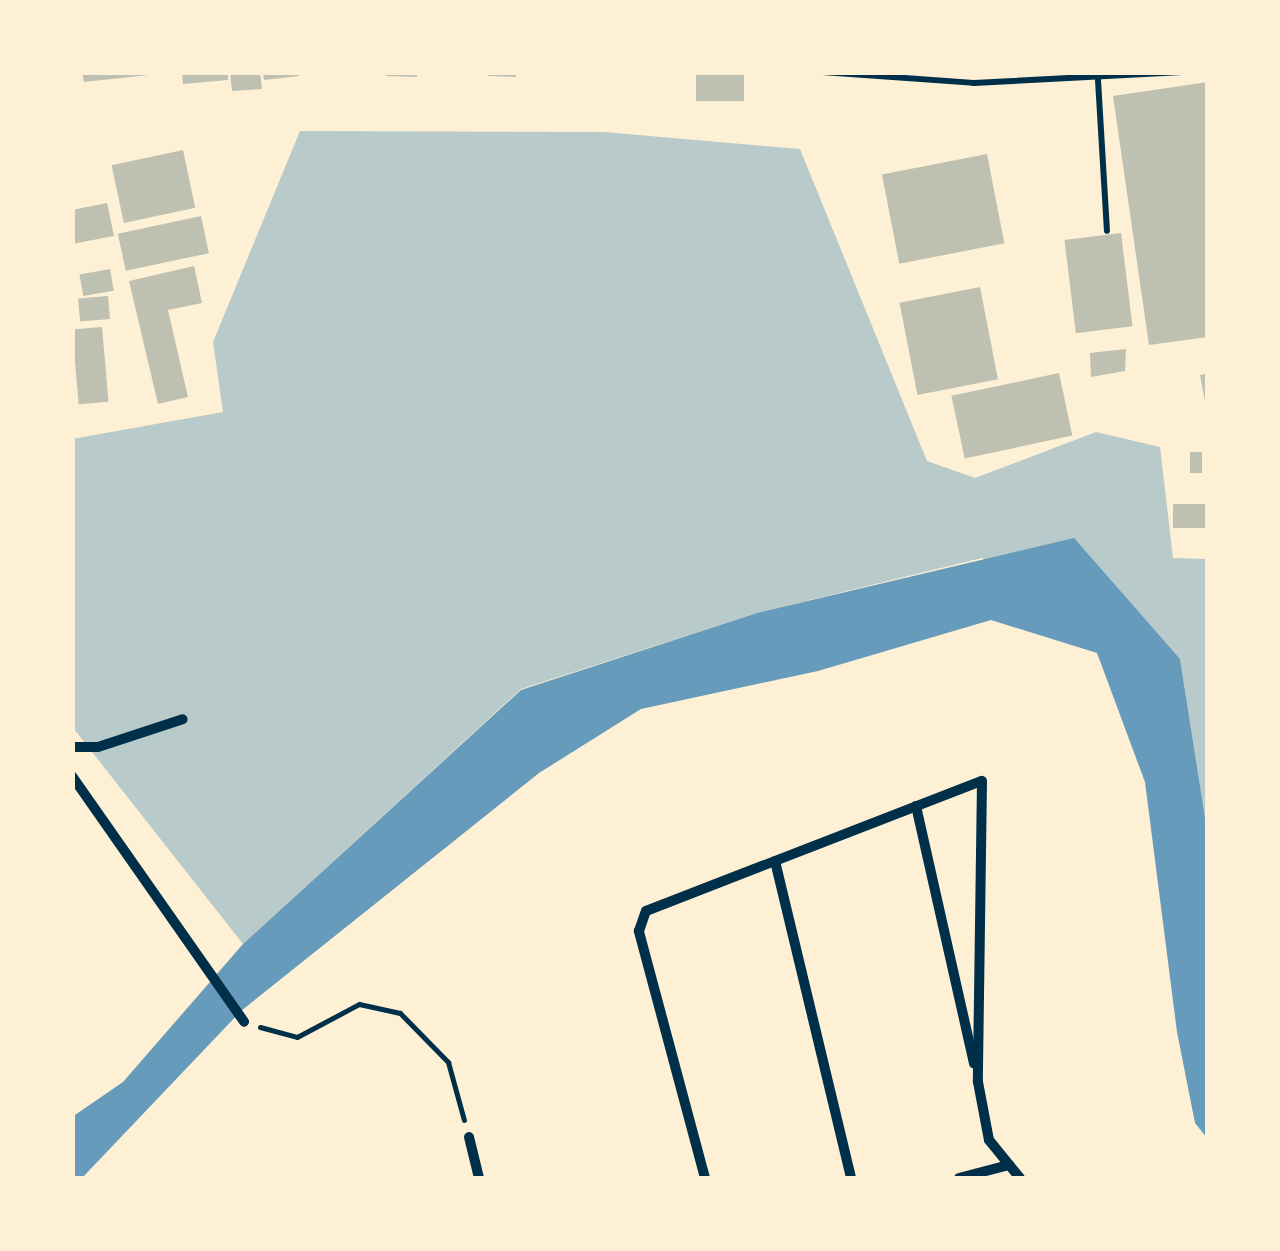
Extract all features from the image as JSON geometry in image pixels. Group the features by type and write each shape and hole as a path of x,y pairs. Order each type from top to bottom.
{"street":[{"path":"72,747 98,747 183,719"},
{"path":"72,776 244,1022"},
{"path":"705,1178 639,931 646,912 982,781 978,1082"},
{"path":"916,806 989,1140 1020,1178"},
{"path":"775,862 851,1178"},
{"path":"470,1137 479,1178"},
{"path":"959,1178 1009,1165"}],"lane":[{"path":"822,72 974,83 1098,80 1183,72"},
{"path":"1098,80 1107,231"}],"path":[{"path":"244,1022 297,1037 358,1004 400,1013 448,1062 470,1137"}],"shaded area":[{"path":"300,131 604,132 800,149 927,461 975,478 1096,432 1160,447 1173,558 1207,559 1207,830 1180,659 982,558 757,613 521,689 243,944 74,729 72,439 223,412 213,342"}],"water":[{"path":"1074,538 1180,659 1207,830 1207,1138 1195,1123 1177,1032 1145,782 1097,653 991,620 818,671 641,709 539,773 241,1011 82,1178 73,1178 72,1117 123,1082 243,944 521,690 757,613"}],"building":[{"path":"82,72 149,72 149,75 84,82"},
{"path":"182,72 228,72 228,80 183,84"},
{"path":"230,72 260,72 262,89 232,91"},
{"path":"263,72 298,72 299,76 264,80"},
{"path":"386,72 417,72 417,77 386,76"},
{"path":"488,72 516,72 516,77 488,76"},
{"path":"696,72 744,72 744,101 696,101"},
{"path":"1208,82 1208,337 1149,345 1113,96"},
{"path":"183,150 195,208 124,223 112,165"},
{"path":"987,154 1004,243 899,264 882,174"},
{"path":"107,203 114,236 72,244 72,210"},
{"path":"201,216 209,253 126,271 118,234"},
{"path":"1121,233 1132,326 1076,333 1064,240"},
{"path":"194,266 202,303 168,310 188,397 158,404 129,281"},
{"path":"110,269 114,291 83,296 79,274"},
{"path":"980,287 998,379 917,395 900,303"},
{"path":"108,296 110,319 80,322 78,299"},
{"path":"102,327 109,402 79,404 72,330"},
{"path":"1126,349 1125,371 1091,377 1090,353"},
{"path":"1059,373 1072,436 965,458 951,396"},
{"path":"1208,373 1208,407 1206,407 1200,375"},
{"path":"1190,452 1202,452 1202,473 1190,473"},
{"path":"1173,504 1208,504 1208,528 1173,528"}]}
